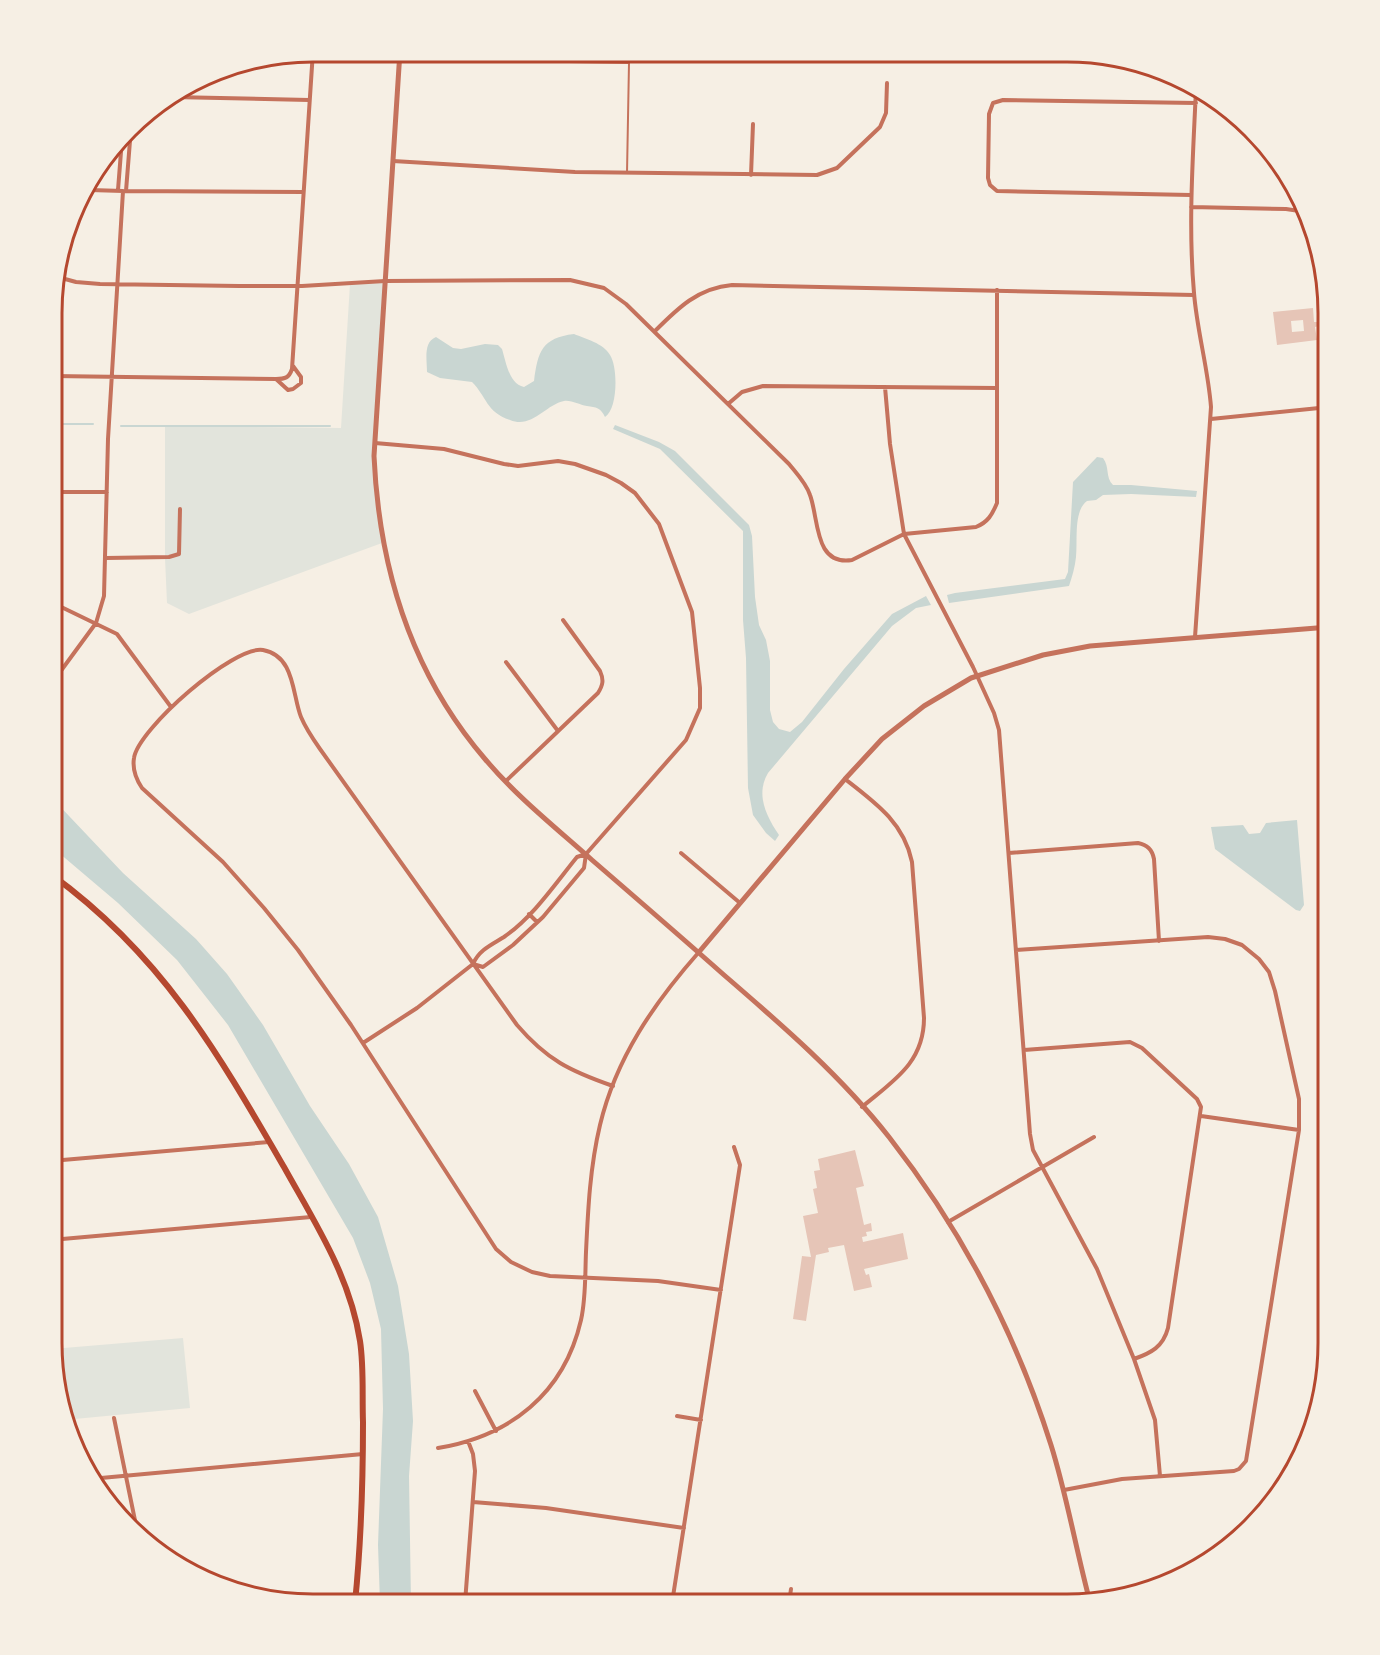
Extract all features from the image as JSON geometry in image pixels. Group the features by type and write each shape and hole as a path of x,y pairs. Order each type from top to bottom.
{"main road":[{"path":"62,883 116,928 168,985 212,1046 336,1261 348,1293 360,1341 362,1369 363,1498 356,1594"}],"street":[{"path":"62,376 276,379 290,376 312,62"},
{"path":"400,62 375,443 376,501 395,592 412,639 428,674 455,719 483,758 505,782 787,1029 862,1107 914,1171 972,1261 1015,1348 1051,1444 1088,1593"},
{"path":"393,161 627,173 817,175 837,168 880,128 886,113 887,83"},
{"path":"183,97 309,100"},
{"path":"1195,637 1211,419 1209,383 1194,295 1191,195 1196,97"},
{"path":"1191,195 997,191 989,182 988,114 990,107 997,101 1196,103"},
{"path":"751,175 753,124"},
{"path":"62,669 96,623 104,596 111,376 123,190 129,141"},
{"path":"122,149 123,190"},
{"path":"93,190 303,192"},
{"path":"1191,207 1296,211"},
{"path":"64,279 76,282 117,284 297,286 385,281 582,282 604,288 655,331 789,464 807,487 820,541 826,554 838,560 852,560 904,534 976,527 986,523 992,514 997,503 997,290"},
{"path":"655,331 685,302 721,286 1194,295"},
{"path":"276,379 288,390 298,387 301,377 292,365"},
{"path":"728,404 742,392 763,386 997,388"},
{"path":"885,387 890,444 904,534 977,674 999,730 1031,1142 1036,1158 1097,1269 1134,1359 1155,1420 1160,1476"},
{"path":"1211,419 1318,408"},
{"path":"363,1043 417,1008 473,964 477,954 506,935 529,914 577,857 586,854 686,740 700,708 692,612 659,524 636,494 606,475 575,464 558,461 518,466 444,449 375,443"},
{"path":"62,492 107,492"},
{"path":"106,558 169,557 179,554 180,509"},
{"path":"62,607 117,634 171,707"},
{"path":"505,782 603,686 600,671 563,620"},
{"path":"438,1448 468,1441 507,1425 532,1407 564,1366 581,1320 589,1197 593,1160 601,1122 613,1086 643,1024 667,988 845,779 882,739 951,688 977,674 1043,655 1090,646 1318,628"},
{"path":"613,1086 568,1069 554,1061 533,1044 517,1025 306,728 297,704 289,670 282,660 263,650 241,654 216,670 171,707 138,748 134,758 136,779 142,788 223,862 264,908 320,980 496,1249 511,1262 532,1272 550,1276 658,1281 721,1290"},
{"path":"506,662 558,731"},
{"path":"845,779 889,817 900,829 909,846 924,1018 921,1043 914,1058 905,1070 862,1107"},
{"path":"1009,853 1144,844 1152,851 1154,859 1159,941"},
{"path":"681,853 741,903"},
{"path":"473,964 483,967 513,945 537,922 584,868 586,854"},
{"path":"529,914 537,922"},
{"path":"1016,950 1208,937 1226,939 1248,949 1264,965 1275,991 1299,1099 1299,1130 1246,1461 1234,1471 1122,1479 1063,1491"},
{"path":"1024,1050 1130,1042 1142,1048 1197,1099 1201,1107 1168,1328 1162,1343 1156,1349 1134,1359"},
{"path":"1201,1116 1299,1130"},
{"path":"948,1222 1094,1137"},
{"path":"62,1160 269,1142"},
{"path":"674,1594 740,1165 734,1147"},
{"path":"62,1239 312,1217"},
{"path":"475,1391 496,1431"},
{"path":"677,1416 701,1420"},
{"path":"114,1418 135,1520"},
{"path":"466,1594 475,1463 468,1441"},
{"path":"101,1478 363,1454"},
{"path":"473,1502 546,1508 684,1528"},
{"path":"790,1594 791,1589"}],"lane":[{"path":"580,62 630,63 627,173"}],"shaded area":[{"path":"384,281 376,428 376,487 382,543 189,614 167,603 165,426 341,428 350,284"},
{"path":"574,334 603,347 613,361 614,397 609,413 605,417 598,408 564,401 532,419 518,422 510,420 491,408 472,382 440,378 427,372 427,347 436,337 453,348 461,349 485,344 498,345 502,349 515,382 524,387 534,381 537,362 548,343"},
{"path":"615,425 659,442 675,451 749,525 752,536 759,625 766,640 770,661 770,710 773,722 779,729 790,732 802,722 892,614 926,596 931,605 916,608 892,626 768,773 764,781 763,798 770,821 779,835 775,841 753,815 748,788 743,531 660,449 613,429"},
{"path":"1097,457 1105,461 1109,479 1113,485 1197,491 1196,497 1103,495 1096,500 1087,501 1078,519 1076,561 1069,586 949,603 947,595 955,593 1065,579 1068,572 1073,482"},
{"path":"62,809 123,873 196,939 227,974 263,1025 310,1106 349,1164 378,1217 398,1286 409,1354 413,1421 409,1476 411,1594 380,1594 378,1545 383,1409 381,1329 370,1283 353,1238 228,1025 177,960 118,903 62,855"},
{"path":"1297,820 1304,905 1300,911 1215,849 1211,827 1243,825 1249,834 1260,833 1266,823"},
{"path":"183,1338 190,1408 74,1419 66,1391 62,1348"}],"building":[{"path":"1313,308 1314,322 1318,322 1318,326 1315,327 1317,340 1277,345 1273,312","holes":["1303,320 1304,331 1292,332 1291,321"]},
{"path":"855,1150 864,1186 856,1188 864,1225 871,1223 872,1231 866,1232 867,1236 862,1237 863,1242 903,1233 908,1259 864,1269 866,1275 869,1274 872,1287 854,1291 844,1245 828,1248 829,1252 816,1255 806,1321 793,1319 802,1256 811,1257 803,1216 818,1213 813,1189 817,1188 814,1171 820,1170 818,1159"}],"waterway":[{"path":"62,424 93,424"},
{"path":"121,426 330,426"}]}
